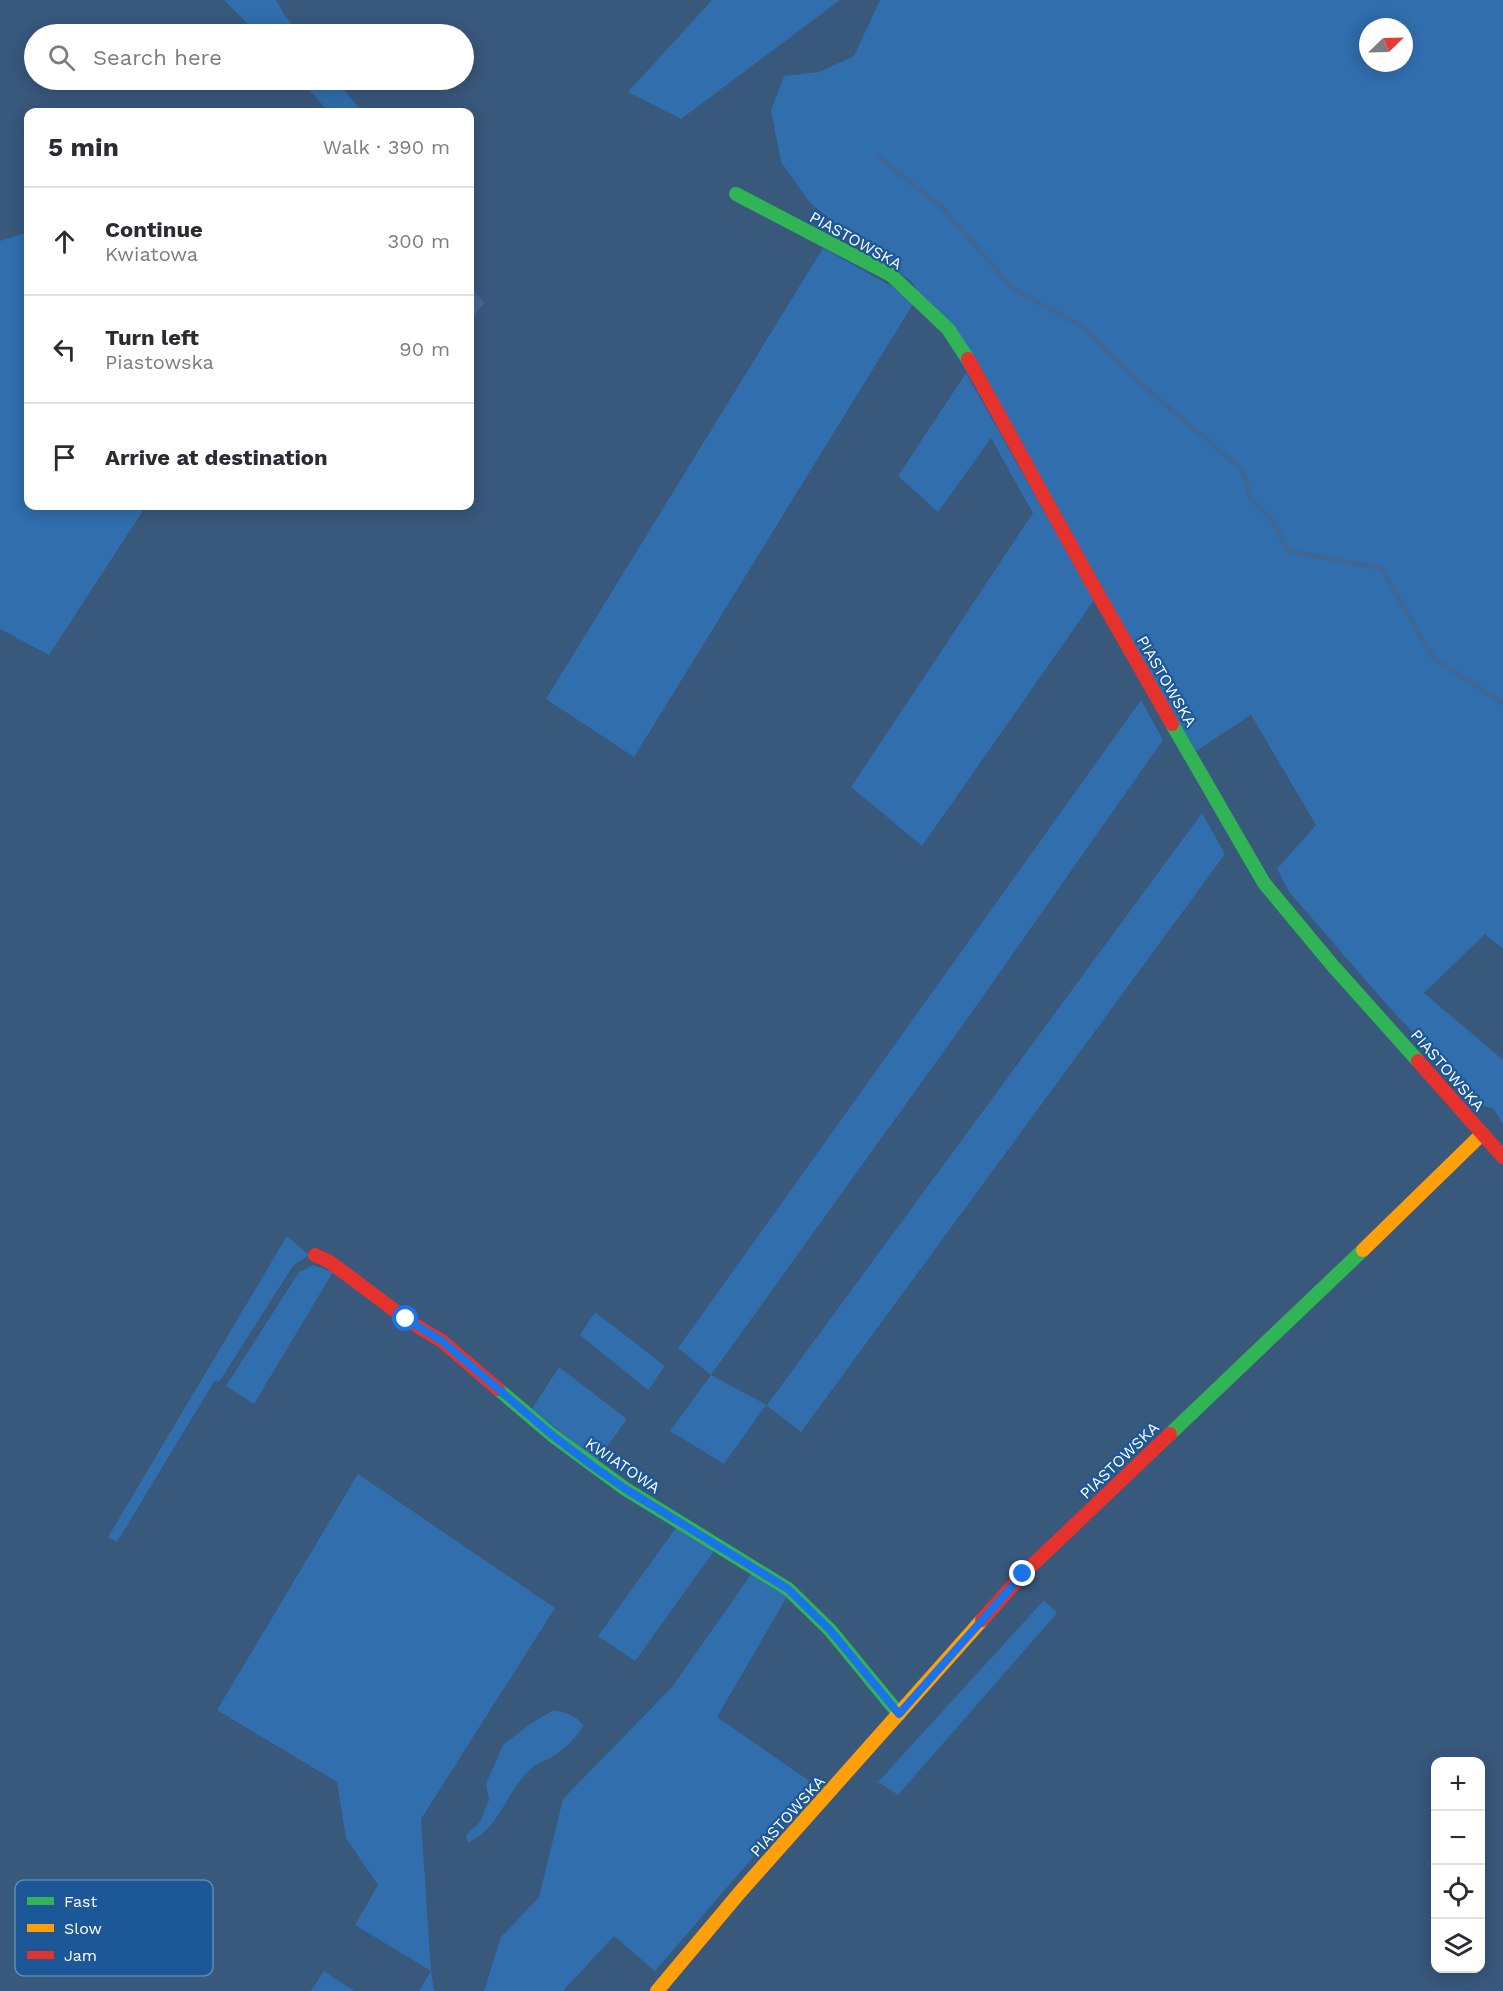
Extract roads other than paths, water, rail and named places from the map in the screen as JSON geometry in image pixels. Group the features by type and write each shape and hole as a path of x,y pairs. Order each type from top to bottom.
{"street":[{"name":"PIASTOWSKA","path":"657,1991 741,1892 1023,1574 1482,1134 1333,966 1264,883 1096,590 967,358 948,329 891,275 736,194"},
{"path":"1482,1134 1503,1157"},
{"name":"KWIATOWA","path":"315,1255 330,1262 410,1322 442,1341 552,1435 590,1464 624,1488 788,1589 830,1630 899,1714"}],"waterway":[{"path":"878,157 942,207 1013,289 1080,325 1139,382 1242,470 1250,498 1272,519 1288,551 1381,568 1434,659 1503,703"}]}
